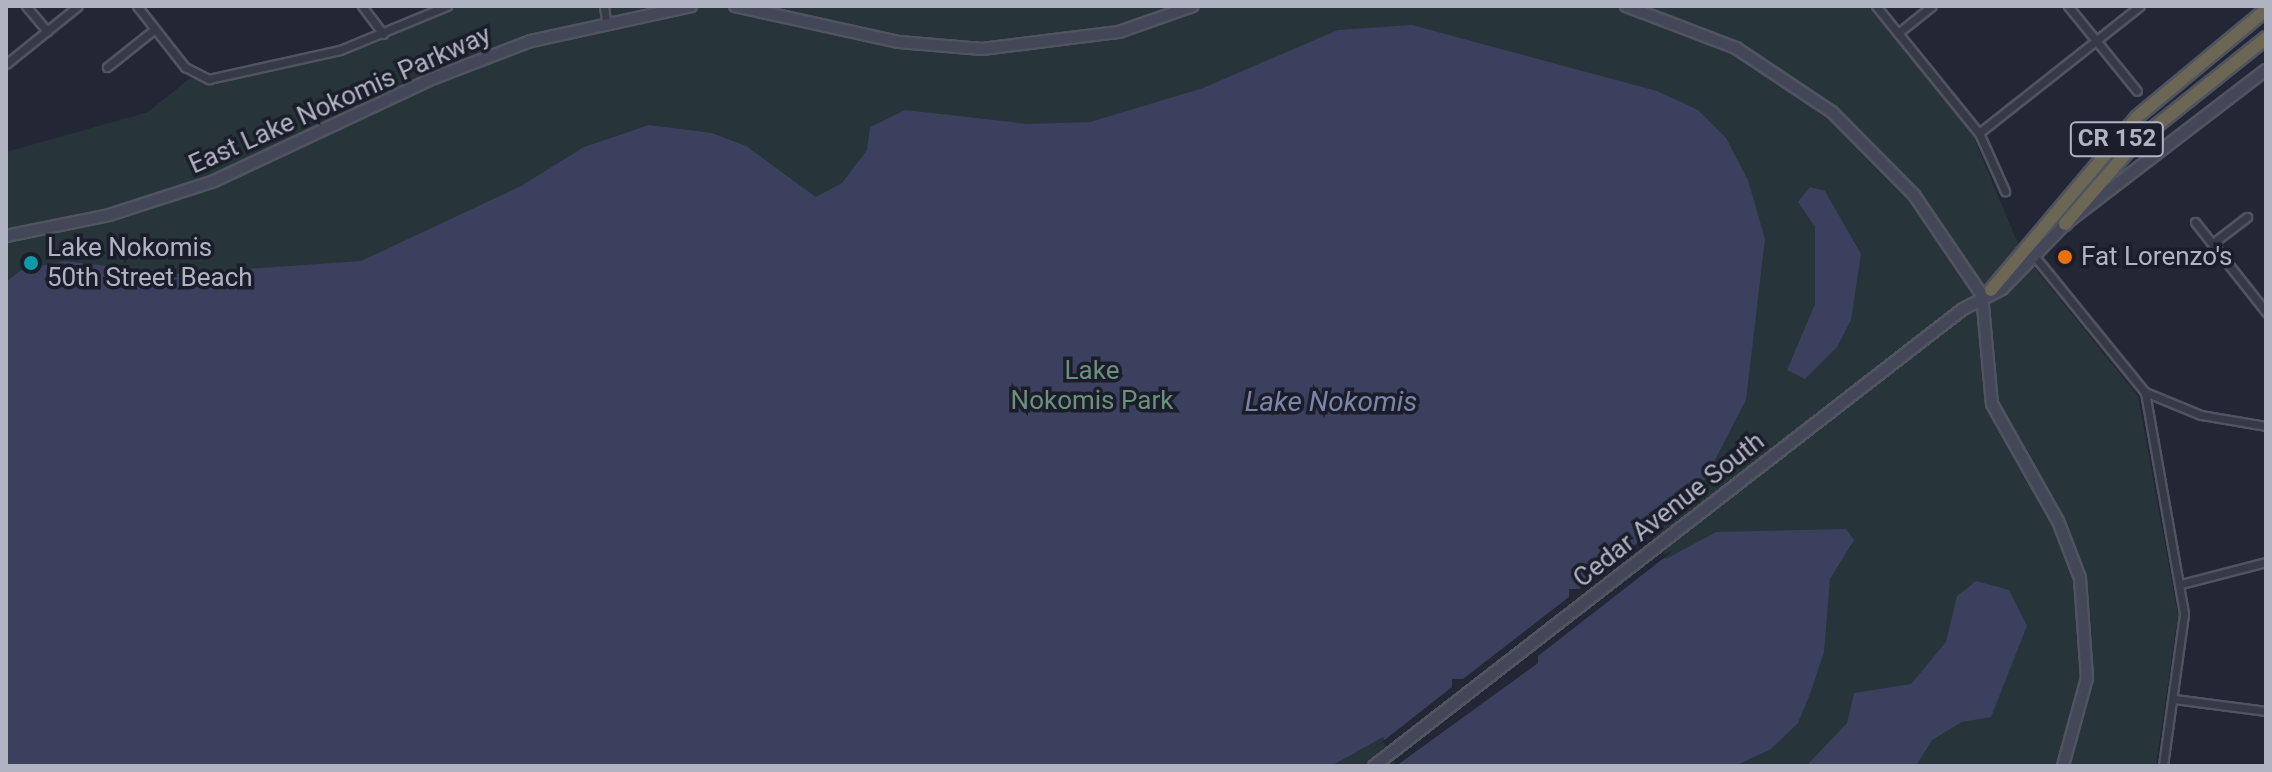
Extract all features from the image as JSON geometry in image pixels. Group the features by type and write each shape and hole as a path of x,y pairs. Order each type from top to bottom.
{"highway":[{"name":"Cedar Avenue South","path":"1987,293 2137,117 2266,10"},
{"name":"Cedar Avenue South","path":"2065,224 2135,143 2266,38"},
{"path":"2219,75 2266,47"}],"street":[{"path":"26,6 47,31"},
{"path":"6,64 78,6"},
{"path":"137,6 189,71 209,79 383,34 447,6"},
{"path":"362,6 383,34"},
{"path":"604,6 606,20"},
{"name":"East Lake Nokomis Parkway","path":"6,236 202,186 457,68 606,20 691,6"},
{"path":"735,6 899,42 982,49 1119,32 1193,6"},
{"path":"1626,6 1702,31 1822,103 1914,195 1987,293 1992,404 2058,521 2080,578 2087,678 2063,766"},
{"path":"1876,6 1979,133 2005,191"},
{"path":"1898,33 1932,6"},
{"path":"2068,6 2137,91"},
{"path":"1979,133 2140,6"},
{"path":"107,67 155,29"},
{"path":"2065,224 2082,214 2266,70"},
{"path":"2213,243 2247,217"},
{"path":"2195,222 2266,312"},
{"name":"Cedar Avenue South","path":"1375,765 2036,258 2065,224"},
{"path":"2036,258 2145,392 2181,584 2174,699 2163,766"},
{"path":"2145,392 2201,415 2266,426"},
{"path":"2181,584 2266,562"},
{"path":"2174,699 2266,711"}],"green space":[{"name":"Lake Nokomis","path":"461,6 1868,6 1972,133 2021,251 2138,396 2178,615 2156,766 6,766 6,152 148,112 190,78 215,85 331,57"}],"water":[{"name":"Lake Nokomis","path":"1412,25 1657,91 1698,110 1726,138 1748,180 1765,239 1746,400 1704,481 1645,536 1666,559 1716,532 1846,529 1854,540 1830,579 1824,652 1810,694 1798,723 1771,749 1735,766 1400,766 1383,737 1331,766 6,766 6,282 21,270 65,261 175,274 361,261 521,186 584,147 649,125 712,133 746,146 816,197 842,183 867,150 870,127 905,110 1028,124 1090,122 1203,88 1338,30"},
{"path":"1810,187 1825,191 1861,254 1851,320 1837,347 1805,379 1787,370 1815,304 1815,227 1798,202"},
{"path":"1976,581 2009,590 2027,626 1991,717 1962,722 1932,740 1916,766 1806,766 1847,723 1854,693 1911,684 1946,642 1957,596"}],"pier":[{"path":"1650,533 1664,554 1673,551 1538,656 1538,663 1396,766 1383,742 1368,753 1452,687 1452,679 1463,679 1569,597 1569,589 1579,589"}],"place":[{"name":"Fat Lorenzo's","path":"2065,257"},
{"name":"Lake Nokomis 50th Street Beach","path":"31,263"}],"park label":[{"name":"Lake Nokomis Park","path":"1092,386"}]}
